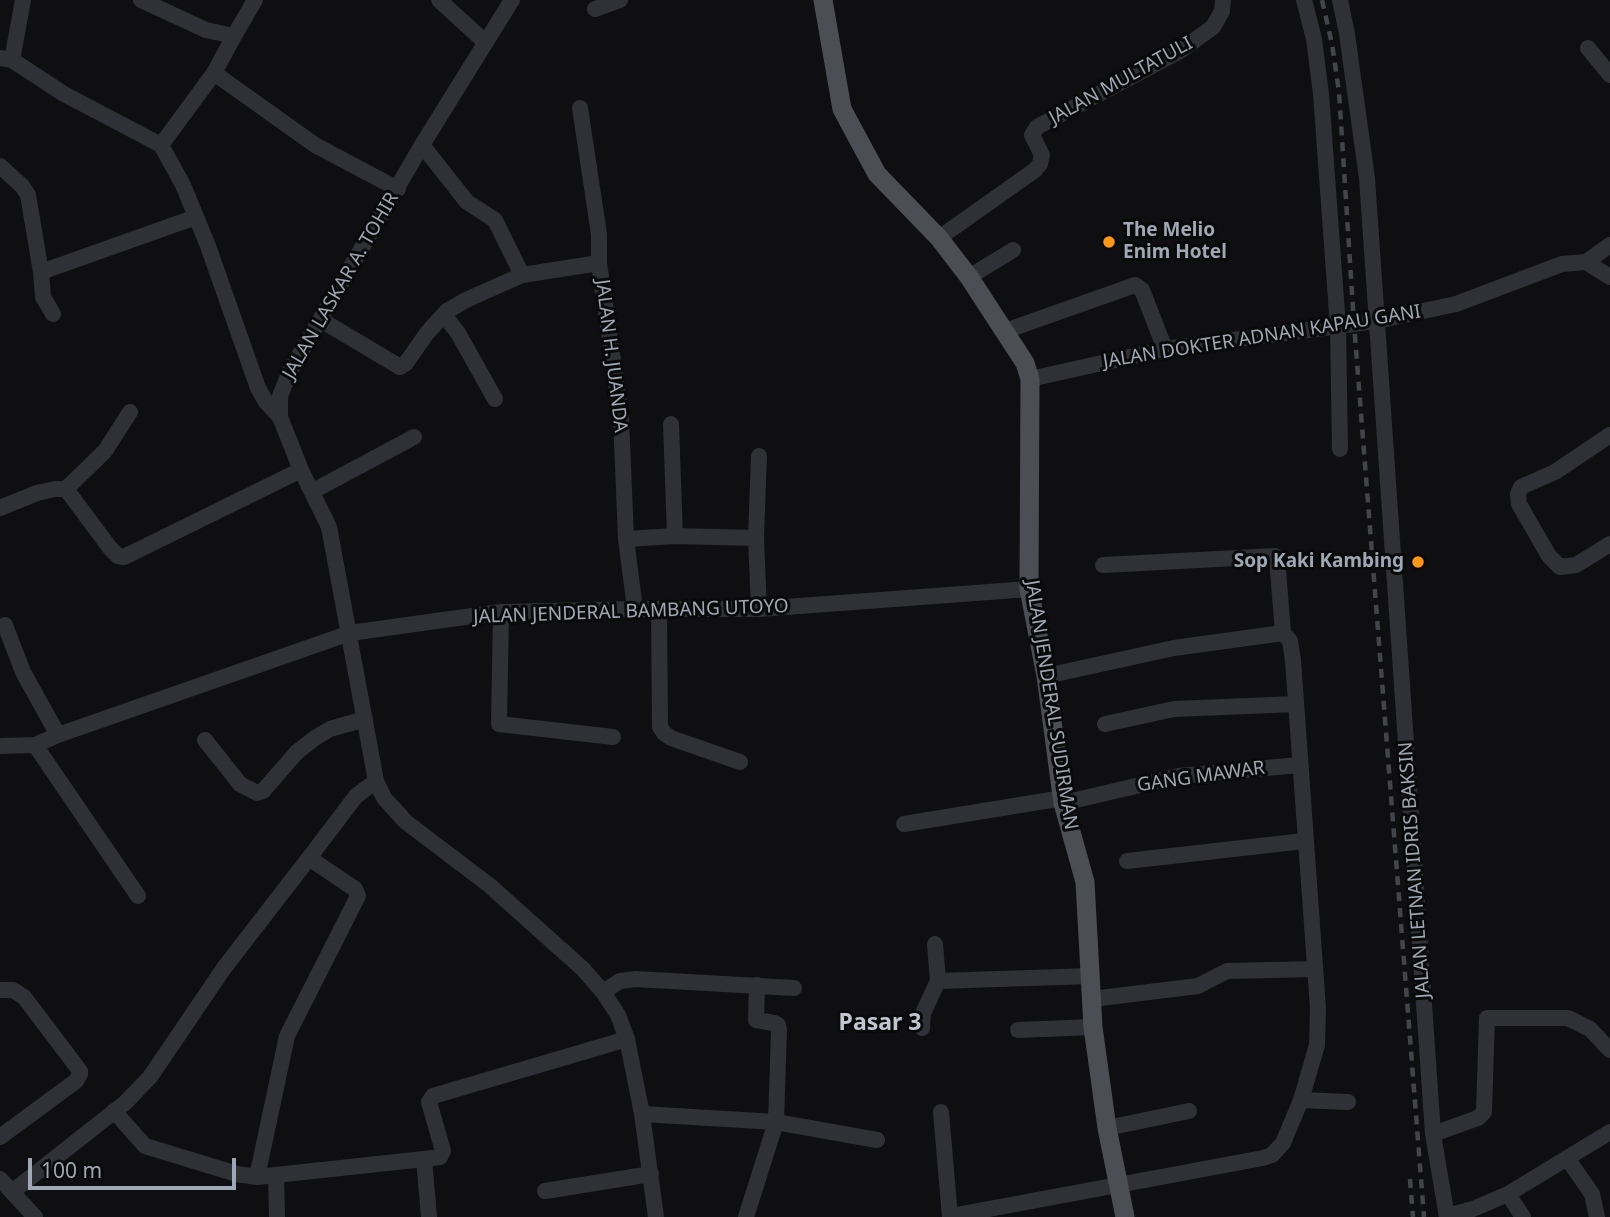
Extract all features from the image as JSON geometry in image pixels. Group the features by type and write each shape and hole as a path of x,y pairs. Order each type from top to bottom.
{"main road":[{"name":"JALAN JENDERAL SUDIRMAN","path":"823,0 842,110 877,174 939,239 969,277 1025,363 1030,379 1029,589 1046,676 1063,801 1085,882 1093,1027 1107,1128 1125,1217"}],"street":[{"path":"23,0 6,59 64,94 161,145 183,185 254,380 261,396 280,417 301,470 329,527 376,781 384,798 406,822 489,885 583,969 618,1015 627,1039 642,1114 656,1217"},
{"path":"141,0 206,30 234,36"},
{"path":"161,145 215,73 254,0"},
{"path":"439,0 484,41"},
{"name":"JALAN LASKAR A. TOHIR","path":"280,417 281,397 290,371 484,41 512,0"},
{"path":"595,9 620,0"},
{"name":"JALAN MULTATULI","path":"939,239 1035,170 1042,155 1032,135 1037,127 1180,51 1213,27 1222,11 1223,0"},
{"path":"1304,0 1314,39 1321,94 1338,327 1340,449"},
{"name":"JALAN LETNAN IDRIS BAKSIN","path":"1340,0 1367,178 1433,1134 1447,1217"},
{"path":"1588,48 1610,75"},
{"path":"215,73 315,145 398,188"},
{"path":"580,108 599,234 599,263"},
{"path":"422,145 467,202 495,220 522,275"},
{"path":"0,166 29,195 43,296 53,313"},
{"path":"41,272 196,217"},
{"path":"1610,245 1586,262 1610,277"},
{"path":"969,277 1013,250"},
{"name":"JALAN DOKTER ADNAN KAPAU GANI","path":"1030,379 1165,349 1376,321 1456,304 1562,264 1586,262"},
{"name":"JALAN H. JUANDA","path":"321,320 400,367 444,315 474,295 522,275 599,263 621,417 626,539 635,608"},
{"path":"1005,331 1135,285 1142,290 1165,349"},
{"path":"444,315 458,333 495,399"},
{"path":"0,508 37,493 66,489 104,451 131,412"},
{"path":"671,424 675,536"},
{"path":"1610,435 1555,472 1528,482 1521,487 1518,494 1520,504 1549,556 1560,567 1576,565 1610,544"},
{"path":"313,491 414,437"},
{"path":"759,456 756,538 760,609"},
{"path":"66,489 110,548 118,556 124,557 301,470"},
{"path":"626,539 675,536 756,538"},
{"path":"941,1112 951,1216 1272,1155 1283,1143 1301,1100 1317,1045 1318,1008 1296,704 1290,641 1283,633 1277,558 1102,565"},
{"name":"JALAN JENDERAL BAMBANG UTOYO","path":"0,746 36,745 350,633 501,612 635,608 760,609 1029,589"},
{"path":"659,609 660,727 671,738 740,762"},
{"path":"501,612 499,724 613,737"},
{"path":"5,625 23,672 58,735"},
{"path":"1046,676 1174,648 1283,633"},
{"path":"1105,724 1174,709 1296,704"},
{"path":"205,740 240,784 250,792 257,793 263,791 297,752 315,738 330,729 365,719"},
{"path":"36,745 138,896"},
{"name":"GANG MAWAR","path":"904,824 1063,801 1180,776 1299,765"},
{"path":"12,1192 114,1111 150,1077 224,968 356,796 376,781"},
{"path":"1127,860 1304,841"},
{"path":"257,1177 287,1036 358,896 355,889 309,858"},
{"path":"922,1028 923,1013 938,981 936,944"},
{"path":"1092,999 1198,986 1227,971 1315,969"},
{"path":"938,981 1091,976"},
{"path":"603,992 620,981 636,979 794,988"},
{"path":"746,1217 776,1122 779,1030 774,1023 759,1023 756,1020 757,985"},
{"path":"0,990 13,990 24,997 80,1070 80,1074 76,1080 0,1137"},
{"path":"1433,1134 1478,1118 1484,1112 1487,1018 1569,1018 1590,1029 1610,1049"},
{"path":"1018,1030 1093,1027"},
{"path":"114,1111 145,1146 237,1174 257,1177 440,1157 443,1151 429,1102 433,1096 627,1039"},
{"path":"1301,1100 1348,1102"},
{"path":"1107,1128 1189,1111"},
{"path":"642,1114 776,1122 877,1140"},
{"path":"1447,1217 1508,1194 1610,1132"},
{"path":"1567,1158 1592,1194 1597,1217"},
{"path":"424,1159 429,1217"},
{"path":"545,1191 651,1174"},
{"path":"276,1175 277,1217"},
{"path":"0,1179 35,1217"},
{"path":"1508,1194 1523,1217"}],"railway":[{"path":"1322,0 1339,92 1354,324 1424,1217"},
{"path":"1410,1179 1413,1217"}],"place":[{"name":"The Melio Enim Hotel","path":"1109,242"},
{"name":"Sop Kaki Kambing","path":"1418,562"}],"district":[{"name":"Pasar 3","path":"880,1023"}]}
